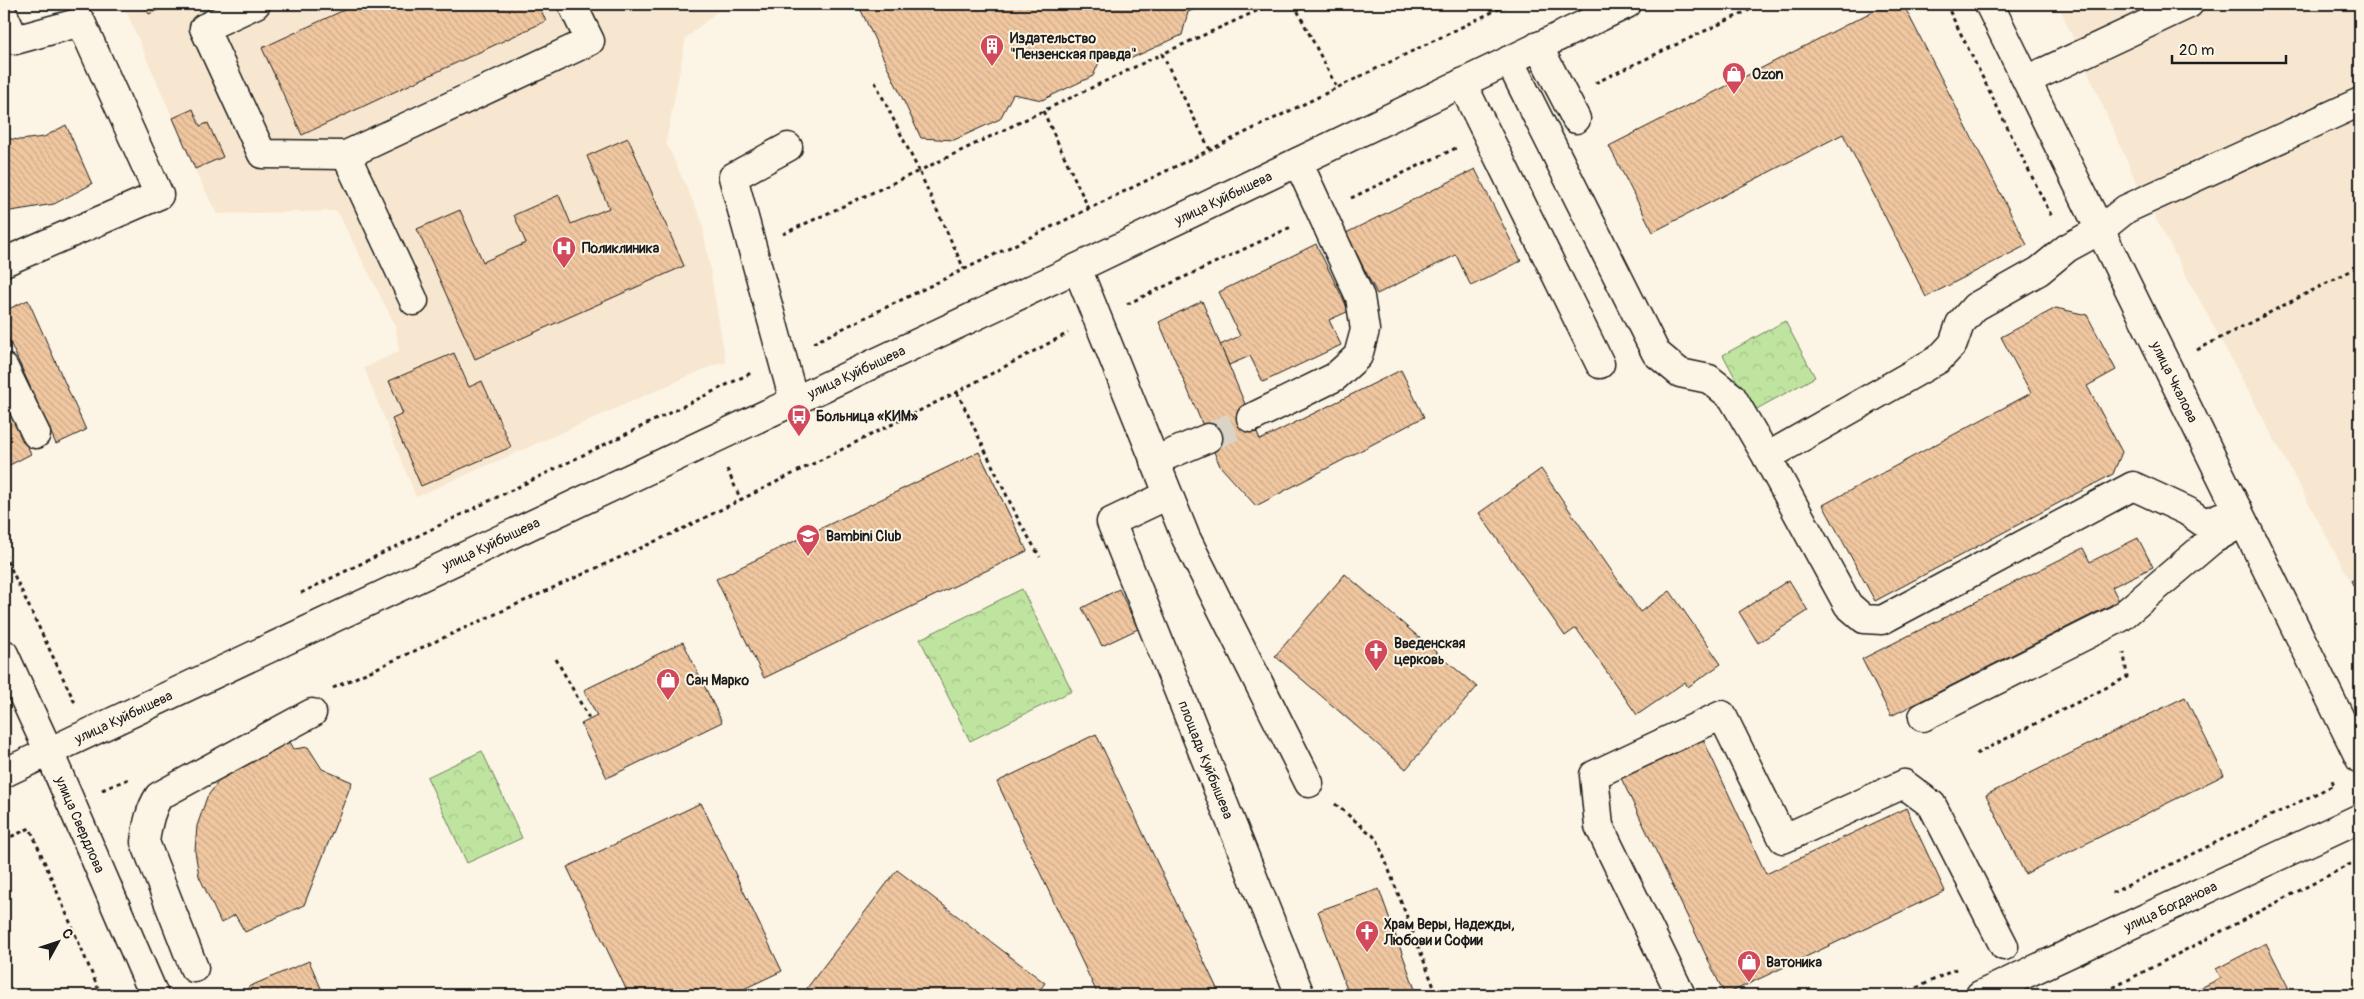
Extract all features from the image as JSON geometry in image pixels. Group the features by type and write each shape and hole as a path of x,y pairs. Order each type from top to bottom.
{"main road":[{"path":"256,4 204,28 262,154 346,155 590,42 572,4"},
{"name":"улица Куйбышева","path":"4,773 1077,268 1627,4"},
{"name":"улица Чкалова","path":"1989,4 2360,759"},
{"path":"2027,80 2189,4"},
{"path":"4,16 15,40 81,22 159,195 4,262"},
{"path":"1538,46 1570,108"},
{"path":"1509,60 1656,353 1680,373 1709,379 1732,397 1848,605 1864,619 1882,620 2133,486 2187,511 2204,523 2241,516"},
{"path":"1462,83 1600,364"},
{"path":"1767,457 1939,359 1953,344 1960,324 1975,307 2039,271 2067,248 2100,230 2126,209 2360,102"},
{"path":"788,147 733,177 794,401"},
{"path":"346,155 414,301"},
{"path":"1251,418 1335,378 1358,356 1365,330 1360,297 1298,162"},
{"path":"1077,268 1099,318 1186,538 1309,782"},
{"path":"4,368 36,434"},
{"path":"1154,461 1208,438"},
{"name":"площадь Куйбышева","path":"1168,495 1111,522 1300,995"},
{"path":"1924,716 2120,618 2241,516"},
{"name":"улица Свердлова","path":"4,654 50,752 154,995"},
{"path":"194,968 145,842 147,824 153,805 159,796 318,703"},
{"path":"1681,995 1599,826 1594,775 1722,715 1783,839 1904,784 1932,805 2004,946"},
{"name":"улица Богданова","path":"1980,995 2360,818"}],"path":[{"path":"753,248 919,171 1162,54 1272,4"},
{"path":"1294,4 1337,88"},
{"path":"1570,108 1762,4"},
{"path":"1162,54 1210,150"},
{"path":"875,82 964,269"},
{"path":"1043,111 1089,208"},
{"path":"318,703 680,530 957,392 1099,318 1487,134"},
{"path":"2167,365 2360,266"},
{"path":"957,392 1019,521 1040,557"},
{"path":"4,554 75,703"},
{"path":"1976,754 2127,677 2120,618"},
{"path":"556,659 590,720"},
{"path":"98,792 133,777"},
{"path":"1309,782 1377,839 1437,995"},
{"path":"2111,894 2334,785"},
{"path":"4,840 30,828 98,988"},
{"path":"2099,995 2360,859"},
{"path":"1902,995 2004,946"}],"shaded area":[{"path":"123,4 726,4 686,38 666,142 702,221 726,363 714,365 416,497 364,368 399,351 395,325 337,211 217,214 198,177"},
{"path":"2058,4 2360,4 2360,599 2136,182"}],"green space":[{"path":"1785,321 1815,377 1753,411 1723,355"},
{"path":"1022,589 1072,691 970,741 920,639"},
{"path":"482,751 522,838 467,863 427,777"}],"building":[{"path":"144,4 171,4 149,14"},
{"path":"357,4 538,4 546,21 302,135 262,48"},
{"name":"Издательство \"Пензенская правда\"","path":"858,4 1206,4 1188,12 1182,35 1132,58 1104,51 1093,76 1042,100 1013,94 1000,119 954,140 921,138"},
{"path":"1887,4 1903,4 2027,245 1926,297 1843,134 1653,232 1609,146"},
{"path":"193,109 200,126 208,123 223,157 195,169 173,118"},
{"path":"66,125 92,184 54,204 11,211 4,209 4,138 20,140 44,137"},
{"path":"628,138 684,266 475,359 417,229 460,210 483,262 526,243 514,215 559,195 571,224 609,208 587,156"},
{"path":"1475,169 1521,261 1471,286 1456,255 1377,294 1346,233"},
{"path":"1316,244 1349,311 1329,320 1341,345 1263,382 1250,356 1229,365 1220,345 1240,336 1219,292"},
{"path":"28,300 86,430 56,444 9,340 4,342 4,311"},
{"path":"1202,301 1260,440 1401,370 1424,417 1256,506 1220,466 1159,322"},
{"path":"2056,308 2087,315 2116,370 2087,386 2122,452 2113,474 1875,601 1823,505 2031,393 2001,337"},
{"path":"454,353 469,387 482,381 511,447 421,486 392,419 403,414 389,381"},
{"path":"4,396 31,454 4,468"},
{"path":"979,452 1027,551 764,678 716,579"},
{"path":"1541,469 1640,612 1670,591 1721,664 1688,687 1685,682 1637,715 1576,628 1565,636 1479,513"},
{"path":"2138,538 2153,567 2112,587 2119,601 1891,716 1862,659 2083,548 2090,562"},
{"name":"Введенская церковь","path":"1345,574 1477,687 1406,769 1275,656"},
{"path":"2360,576 2360,598 2351,581"},
{"path":"1789,580 1808,611 1758,643 1739,612"},
{"path":"1119,589 1138,629 1102,646 1082,608"},
{"path":"683,642 722,722 607,778 581,724 597,716 584,690"},
{"path":"2185,697 2224,775 2025,874 1986,795"},
{"path":"1096,734 1220,995 1098,995 997,782"},
{"path":"1703,739 1766,874 1906,808 1945,891 1725,995 1621,778"},
{"path":"290,742 294,749 308,747 322,769 352,782 304,905 245,932 235,915 221,923 199,876 195,851 197,826 207,797 224,774 265,749"},
{"path":"701,803 782,971 731,995 629,995 567,867"},
{"path":"897,870 1045,983 1036,995 816,995 807,988"},
{"name":"Храм Веры, Надежды, Любови и Софии","path":"1379,889 1417,995 1349,995 1318,911"},
{"path":"2266,943 2292,995 2186,995 2221,978 2216,969"},
{"path":"309,961 324,995 252,995 248,987"}],"tunnel":[{"path":"1208,438 1251,418"}],"place":[{"name":"Издательство \"Пензенская правда\"","path":"992,67"},
{"name":"Ozon","path":"1734,95"},
{"name":"Поликлиника","path":"564,269"},
{"name":"Больница «КИМ»","path":"799,437"},
{"name":"Bambini Club","path":"808,557"},
{"name":"Введенская церковь","path":"1376,672"},
{"name":"Сан Марко","path":"668,701"},
{"name":"Храм Веры, Надежды, Любови и Софии","path":"1367,953"},
{"name":"Ватоника","path":"1749,983"}]}
